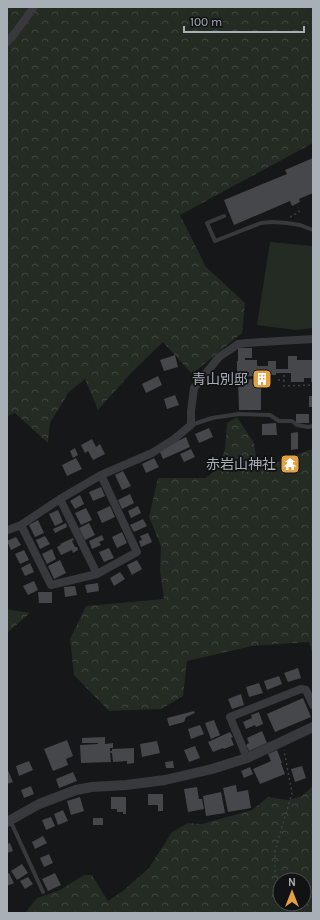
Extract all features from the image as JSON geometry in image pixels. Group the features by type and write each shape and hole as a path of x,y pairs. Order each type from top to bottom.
{"street":[{"path":"7,42 34,7"},
{"path":"7,531 21,525 60,499 101,475 152,454 174,439 191,425 194,388 219,357 231,348 238,344 246,343 313,339"},
{"path":"21,525 51,585 97,574 137,552 101,475"},
{"path":"60,499 97,574"},
{"path":"247,758 230,717 301,689 306,690 313,706"},
{"path":"8,821 40,804 76,790 164,780 212,769 247,758 313,727"}],"lane":[{"path":"224,216 207,224 215,241 261,223 300,225 313,230"},
{"path":"191,425 212,418 239,414 270,415 279,421 292,421 297,425 308,427 313,426"},
{"path":"8,821 43,892"}],"path":[{"path":"280,223 299,212 298,207"},
{"path":"284,375 284,386 313,385"},
{"path":"278,380 284,380"},
{"path":"275,872 275,851 292,793 282,741"}],"green space":[{"path":"7,7 313,7 313,143 180,215 206,267 245,303 242,333 192,374 163,342 131,373 98,410 85,379 69,392 50,423 48,443 15,413 7,416"},
{"path":"270,242 313,246 313,328 296,330 257,325"},
{"path":"237,417 254,443 258,470 313,449 313,655 309,642 252,646 187,661 183,696 161,709 109,711 74,675 70,639 86,606 164,599 160,571 161,546 149,517 158,478 206,478 219,467 225,449 227,423"},
{"path":"7,609 30,613 7,633"},
{"path":"313,786 313,913 25,913 37,898 60,890 84,875 92,875 108,901 124,890 149,868 172,832 188,823 202,824 252,810 268,797 288,800 302,796"}],"building":[{"path":"313,158 313,193 299,199 300,202 292,206 290,201 234,225 224,200 287,174 285,170"},
{"name":"青山別邸","path":"238,348 252,348 252,358 245,358 245,360 257,360 257,366 268,366 268,361 276,361 276,369 288,369 288,356 297,356 297,360 313,360 313,382 311,382 311,378 304,378 304,382 291,382 291,373 276,373 276,375 270,375 270,381 261,381 261,410 239,410 238,380 254,379 254,376 237,377"},
{"path":"175,355 178,367 164,371 160,360"},
{"path":"158,376 162,385 146,393 142,384"},
{"path":"175,395 179,405 167,409 164,399"},
{"path":"309,396 313,396 313,407 309,407"},
{"path":"296,414 309,414 309,423 296,423"},
{"path":"276,423 277,435 262,435 262,424"},
{"path":"209,428 213,437 199,443 195,434"},
{"path":"298,432 298,449 291,450 291,433"},
{"path":"186,437 190,447 163,459 159,450"},
{"path":"92,439 96,447 100,444 105,454 93,460 88,451 85,453 81,445"},
{"path":"75,448 78,455 73,458 70,451"},
{"path":"191,449 195,457 184,462 180,454"},
{"path":"76,458 82,469 67,476 62,465"},
{"path":"154,458 159,467 146,473 142,464"},
{"path":"123,471 131,486 122,490 115,475"},
{"path":"101,487 105,496 93,501 89,492"},
{"path":"130,494 134,503 122,509 118,500"},
{"path":"80,495 84,504 75,509 70,501"},
{"path":"110,506 115,517 102,523 97,512"},
{"path":"138,506 141,513 131,518 128,511"},
{"path":"86,508 92,520 81,525 75,513"},
{"path":"58,510 63,522 55,526 49,514"},
{"path":"143,519 147,526 134,532 130,525"},
{"path":"38,520 44,533 35,537 29,525"},
{"path":"66,523 67,527 55,533 53,529"},
{"path":"89,523 95,535 85,540 79,528"},
{"path":"122,532 127,543 117,548 112,537"},
{"path":"148,533 152,542 141,547 139,541 142,540 140,536"},
{"path":"102,535 104,540 99,542 101,545 92,549 89,541"},
{"path":"45,536 50,544 40,549 36,540"},
{"path":"16,537 21,545 11,550 7,541"},
{"path":"73,538 74,540 72,541 78,550 73,553 72,550 61,555 57,547"},
{"path":"109,548 114,558 104,562 99,552"},
{"path":"52,549 56,559 47,564 42,554"},
{"path":"24,550 29,560 20,564 15,554"},
{"path":"60,560 66,573 54,579 48,566"},
{"path":"137,560 142,569 132,575 127,565"},
{"path":"30,563 34,572 25,576 21,568"},
{"path":"120,572 125,579 114,586 110,578"},
{"path":"34,581 38,590 28,595 23,586"},
{"path":"98,583 99,591 87,593 85,585"},
{"path":"75,586 77,595 65,597 64,587"},
{"path":"38,592 52,592 52,603 39,603"},
{"path":"298,668 301,678 288,682 284,673"},
{"path":"279,676 282,684 267,690 264,681"},
{"path":"259,683 263,693 249,697 246,687"},
{"path":"241,694 244,705 232,709 228,699"},
{"path":"303,698 311,717 275,732 267,714"},
{"path":"194,711 195,713 186,717 184,722 169,726 167,718"},
{"path":"259,712 263,724 256,727 255,725 246,729 243,722 252,718 251,715"},
{"path":"214,720 220,735 211,739 205,723"},
{"path":"200,725 204,734 191,739 188,729"},
{"path":"262,731 267,743 249,751 246,745 249,743 247,738"},
{"path":"230,732 233,737 231,738 234,745 213,752 208,742"},
{"path":"105,737 105,744 113,743 113,748 110,748 110,751 112,751 112,749 134,748 134,763 127,764 127,761 113,762 112,753 110,753 111,762 81,763 80,745 98,744 82,743 82,738"},
{"path":"67,740 73,756 66,759 68,765 53,771 44,749"},
{"path":"157,741 160,753 142,757 140,744"},
{"path":"195,746 200,758 189,762 184,750"},
{"path":"277,750 285,774 260,784 253,769 271,761 268,754"},
{"path":"29,761 33,770 19,776 16,766"},
{"path":"173,761 174,768 166,768 165,762"},
{"path":"302,766 306,778 295,782 291,769"},
{"path":"250,767 253,774 244,778 241,771"},
{"path":"7,768 13,782 7,784"},
{"path":"73,772 77,781 59,788 56,779"},
{"path":"236,785 237,792 248,790 251,808 228,812 223,788"},
{"path":"31,786 34,794 24,798 21,790"},
{"path":"197,787 199,799 202,799 204,809 188,812 184,789"},
{"path":"221,792 225,813 206,816 203,796"},
{"path":"148,794 163,794 163,811 158,811 158,805 148,805"},
{"path":"80,797 84,811 71,815 67,801"},
{"path":"111,797 126,797 126,814 123,814 123,812 117,812 117,809 111,809"},
{"path":"63,810 68,821 58,825 54,814"},
{"path":"51,817 55,826 46,830 42,820"},
{"path":"93,818 103,818 103,825 93,825"},
{"path":"43,836 47,843 35,849 32,842"},
{"path":"10,843 13,851 7,853 7,844"},
{"path":"49,854 53,863 44,867 40,858"},
{"path":"22,864 28,873 17,880 11,871"},
{"path":"9,873 14,883 7,886 7,874"},
{"path":"55,873 61,885 48,891 42,879"},
{"path":"28,877 33,884 25,889 20,881"}],"place":[{"name":"青山別邸","path":"262,379"},
{"name":"赤岩山神社","path":"290,464"}]}
